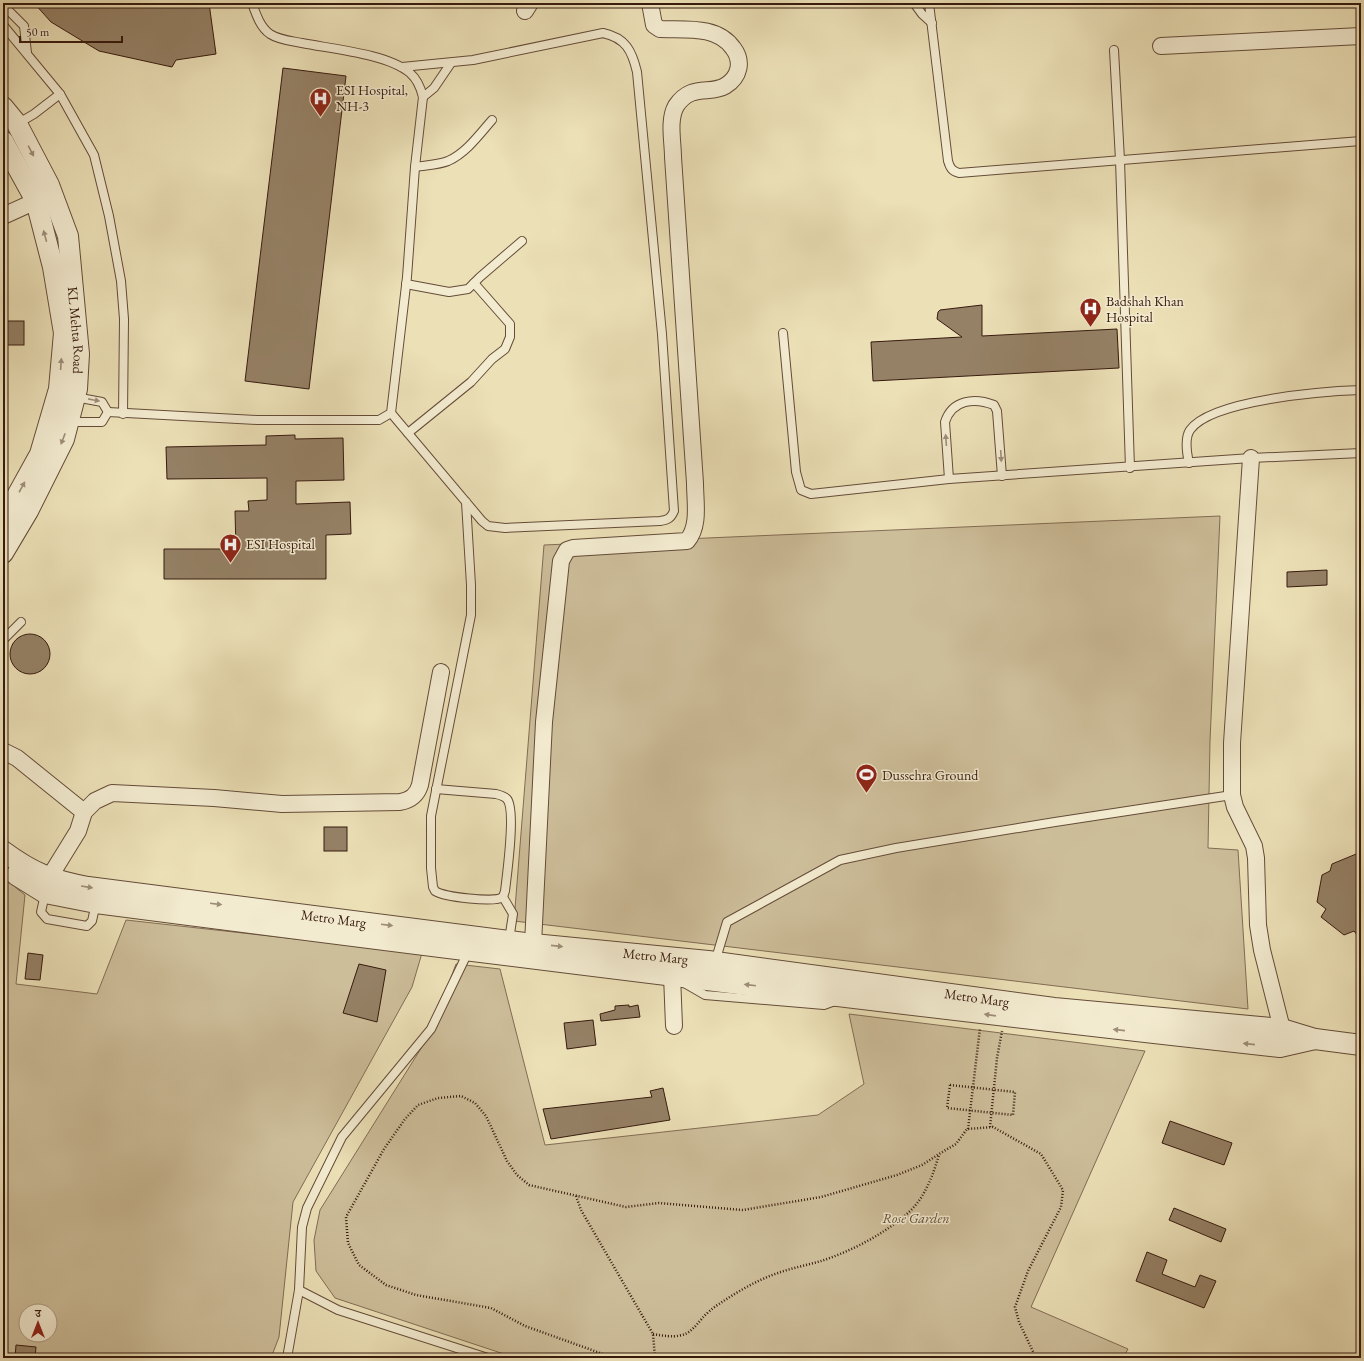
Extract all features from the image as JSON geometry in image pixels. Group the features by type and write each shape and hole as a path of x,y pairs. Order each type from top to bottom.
{"street":[{"path":"533,944 544,722 561,561 567,550 573,548 687,541 692,535 695,520 695,483 673,164 672,118 676,106 694,91 724,87 733,79 739,68 739,56 726,38 712,32 660,29 654,25 650,3"},
{"path":"1161,46 1361,36"},
{"name":"KL Mehta Road","path":"3,107 17,124 50,185 68,236 80,354 75,397 64,439 28,511 3,553"},
{"name":"KL Mehta Road","path":"3,141 36,201 53,267 64,333 59,389 40,454 3,521"},
{"path":"3,216 36,201"},
{"path":"1251,458 1232,743 1232,796 1235,808 1254,846 1256,858 1258,925 1281,1038"},
{"path":"47,886 78,831 84,812 104,796 117,793 214,798 282,804 407,801 415,795 420,785 441,672"},
{"path":"3,751 17,758 84,812"},
{"name":"Metro Marg","path":"3,851 47,886 88,887 184,900 470,943 672,976 714,971 846,997 1005,1017 1315,1040 1361,1045"},
{"name":"Metro Marg","path":"3,866 47,886 96,903 470,943 509,940 714,971 1054,1008 1281,1038"},
{"path":"672,976 674,1026"}],"lane":[{"path":"252,3 260,22 270,34 277,38 359,53 402,67 411,74 421,90 423,97 415,167 406,284 391,413 482,521 488,526 505,528 667,520 672,517 674,504 662,334 637,72 628,46 623,41 609,34 592,34 576,39 451,63 402,67"},
{"path":"914,3 922,14 932,23"},
{"path":"930,3 948,161 950,168 959,173 1361,141"},
{"path":"3,5 24,26 27,53"},
{"path":"3,25 60,94 94,155 110,216 121,282 124,319 123,414"},
{"path":"1114,50 1120,160 1130,468"},
{"path":"423,97 434,88 451,63"},
{"path":"17,124 34,114 60,94"},
{"path":"415,167 440,164 449,160 470,144 492,120"},
{"path":"406,284 449,292 468,289 522,242"},
{"path":"408,434 471,382 492,359 505,349 510,337 510,324 474,283"},
{"path":"783,333 791,433 796,472 801,490 811,494 949,479 1130,468 1251,458 1361,453"},
{"path":"1189,463 1187,453 1189,431 1196,424 1211,416 1235,407 1281,396 1361,390"},
{"path":"75,397 102,402 108,412"},
{"path":"949,479 945,422 948,414 954,407 964,402 974,401 994,405 997,411 1002,476"},
{"path":"108,412 257,420 379,420 391,413"},
{"path":"69,420 102,422 108,412"},
{"path":"466,502 471,585 471,615 431,816 431,868 433,887 435,891 446,896 495,899 503,897"},
{"path":"3,640 21,622"},
{"path":"436,789 496,794 503,796 507,800 511,815 505,891 503,897 513,914 509,940"},
{"path":"714,971 727,922 840,860 896,848 1017,828 1232,796"},
{"path":"287,1358 299,1290 303,1218 342,1137 431,1029 470,943"},
{"path":"672,976 705,995 824,1005 846,997"},
{"path":"299,1290 338,1310 488,1358"}],"path":[{"path":"614,1358 525,1326 491,1308 416,1296 386,1285 359,1265 348,1243 346,1216 384,1149 405,1119 418,1105 438,1098 461,1096 475,1103 486,1116 507,1161 517,1175 529,1185 626,1207 659,1203 743,1210 821,1197 897,1175 922,1165 956,1144 968,1129 982,1014"},
{"path":"990,1127 997,1058 1005,1017"},
{"path":"950,1085 973,1087 1015,1092 1012,1115 947,1108 950,1085"},
{"path":"968,1129 990,1127 1014,1138 1040,1154 1063,1190 1061,1207 1028,1272 1015,1307 1018,1322 1036,1358"},
{"path":"653,1334 677,1337 690,1333 717,1305 756,1283 777,1273 823,1260 874,1238 909,1212 931,1181 939,1154"},
{"path":"576,1196 585,1216 653,1334 655,1358"}],"green space":[{"name":"Dussehra Ground","path":"1220,516 1210,741 1208,848 1238,850 1248,1009 514,921 544,545"},
{"path":"3,877 25,895 16,984 97,994 126,920 422,953 412,987 293,1202 279,1337 271,1358 3,1358"},
{"name":"Rose Garden","path":"456,964 500,969 545,1145 818,1115 864,1084 849,1014 1145,1051 1031,1307 1128,1349 1123,1358 516,1358 335,1298 316,1271 314,1240 320,1210 430,1034"}],"building":[{"path":"34,3 209,3 216,54 176,60 172,67 99,51 51,22"},
{"path":"283,68 346,76 309,389 245,381"},
{"path":"982,305 982,336 1117,329 1119,368 873,381 871,342 962,337 937,319 938,312 940,310"},
{"path":"3,321 24,321 24,345 3,345"},
{"path":"295,435 295,439 343,438 344,480 296,481 296,504 350,502 351,534 326,535 326,579 164,579 164,549 236,549 235,511 249,511 248,501 267,500 267,478 167,479 166,447 266,445 266,436"},
{"path":"1327,570 1327,585 1287,587 1287,572"},
{"path":"34,634 41,637 47,643 50,654 49,662 41,671 34,674 26,674 19,671 11,662 10,650 13,643 22,635"},
{"path":"324,827 347,827 347,851 324,851"},
{"path":"1361,852 1361,940 1354,931 1344,935 1321,917 1326,909 1317,902 1322,875 1330,871 1332,864"},
{"path":"28,953 43,955 40,980 25,979"},
{"path":"359,964 386,970 377,1022 343,1013"},
{"path":"629,1005 629,1007 638,1005 640,1017 601,1021 600,1014 615,1010 615,1006"},
{"path":"593,1020 596,1045 567,1049 564,1023"},
{"path":"663,1088 670,1120 551,1139 543,1109 652,1097 650,1091"},
{"path":"1170,1121 1232,1143 1224,1165 1162,1143"},
{"path":"1174,1208 1226,1229 1221,1242 1169,1220"},
{"path":"1147,1252 1167,1260 1162,1274 1195,1287 1200,1275 1216,1281 1204,1308 1136,1281"},
{"path":"16,1345 36,1347 35,1358 15,1358"}],"place":[{"name":"ESI Hospital, NH-3","path":"320,118"},
{"name":"Badshah Khan Hospital","path":"1090,328"},
{"name":"ESI Hospital","path":"230,564"},
{"name":"Dussehra Ground","path":"867,794"}]}
